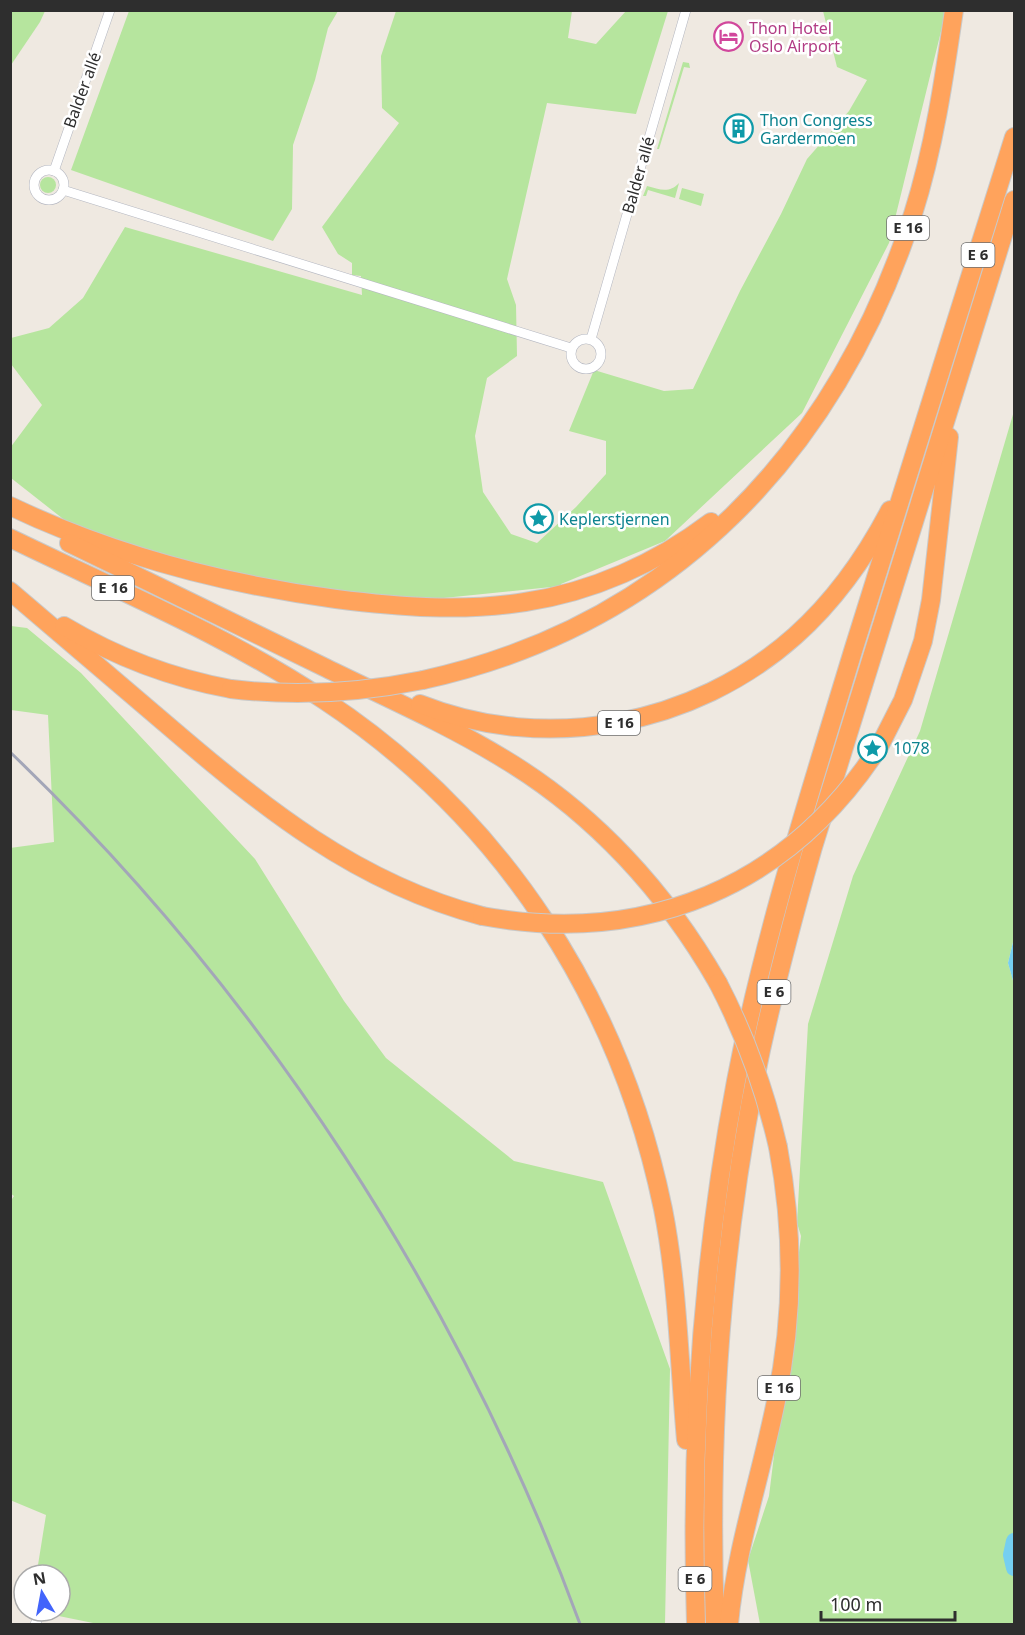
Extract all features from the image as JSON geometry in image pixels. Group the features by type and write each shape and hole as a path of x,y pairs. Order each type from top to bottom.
{"highway":[{"name":"E 16","path":"28,606 98,645 138,663 186,679 231,688 284,694 309,694 372,689 423,680 477,666 538,644 595,617 636,593 691,553 728,521 775,472 838,381 865,331 892,272 913,213 928,161 954,10"},
{"name":"E 6","path":"696,1624 694,1534 696,1425 706,1285 721,1170 744,1041 765,950 794,845 1014,137"},
{"name":"E 6","path":"715,1624 714,1461 721,1327 734,1206 761,1052 783,956 813,847 1014,200"},
{"name":"E 16","path":"10,591 239,786 308,837 362,870 439,904 482,916 553,925 608,922 657,913 701,898 745,877 799,839 846,793 879,747 909,687 926,629 958,382"},
{"name":"E 16","path":"10,506 112,547 220,578 289,592 419,607 473,607 527,602 574,591 617,575 657,557 699,531 756,484 808,426"},
{"name":"E 16","path":"342,676 371,683 431,708 507,726 550,729 596,726 664,712 706,695 744,675 780,650 812,620 853,571 887,515 910,469"},
{"name":"E 16","path":"10,514 342,676 505,759 578,812 614,845 654,889 686,932 718,983 754,1064 778,1147 789,1231 791,1280 788,1329 776,1403 738,1561 729,1624"},
{"name":"E 16","path":"10,538 249,655 341,711 394,752 444,797 496,854 534,903 575,968 597,1012 627,1084 652,1163 672,1271 694,1534"}],"street":[{"name":"Balder allé","path":"54,171 110,10"},
{"name":"Balder allé","path":"591,339 686,10"},
{"path":"54,171 61,176 63,190 57,198 48,200 39,197 34,189 34,180 40,172 54,171"},
{"path":"63,190 571,348"},
{"path":"591,339 597,342 602,351 600,360 593,368 583,369 571,359 571,348 578,340 591,339"}],"green space":[{"path":"11,10 45,11 11,65"},
{"path":"129,11 338,11 328,28 315,80 293,145 292,209 273,241 71,170"},
{"path":"396,11 572,11 568,38 596,44 626,11 668,11 636,114 547,103 507,279 516,305 517,356 487,378 475,436 483,492 511,534 537,543 576,507 606,474 606,441 569,431 594,370 664,391 693,389 807,159 849,111 867,80 837,67 823,11 946,11 889,243 802,413 665,541 561,584 561,586 414,601 242,579 81,533 11,478 10,448 42,405 11,364 11,338 49,328 83,298 125,227 362,295 361,276 352,275 352,263 338,254 322,227 399,123 382,108 381,56"},
{"path":"683,62 689,63 690,68 684,67 659,149 657,149"},
{"path":"48,177 56,185 48,193 40,185"},
{"path":"679,183 675,198 648,190 646,196 643,196 647,186 668,190"},
{"path":"682,188 704,194 701,206 679,199"},
{"path":"1014,411 1014,938 1008,963 1014,984 1014,1624 760,1624 748,1560 769,1496 801,1236 797,1223 808,1024 853,876 920,731"},
{"path":"11,626 27,628 81,673 255,859 344,1001 386,1058 514,1161 603,1182 670,1369 665,1624 98,1624 72,1619 72,1563 38,1563 46,1515 10,1500 10,1202 14,1196 10,1193 10,848 54,842 48,715 11,710"}],"water":[{"path":"1014,938 1014,984 1008,963"}],"waterway":[{"path":"1014,1541 1011,1555 1014,1568"}],"railway":[{"path":"10,752 102,845 188,944 269,1048 344,1156 413,1268 476,1384 531,1503 580,1624"}],"place":[{"name":"Thon Hotel Oslo Airport","path":"728,37"},
{"name":"Thon Congress Gardermoen","path":"739,129"},
{"name":"Keplerstjernen","path":"538,519"},
{"name":"1078","path":"872,748"}]}
